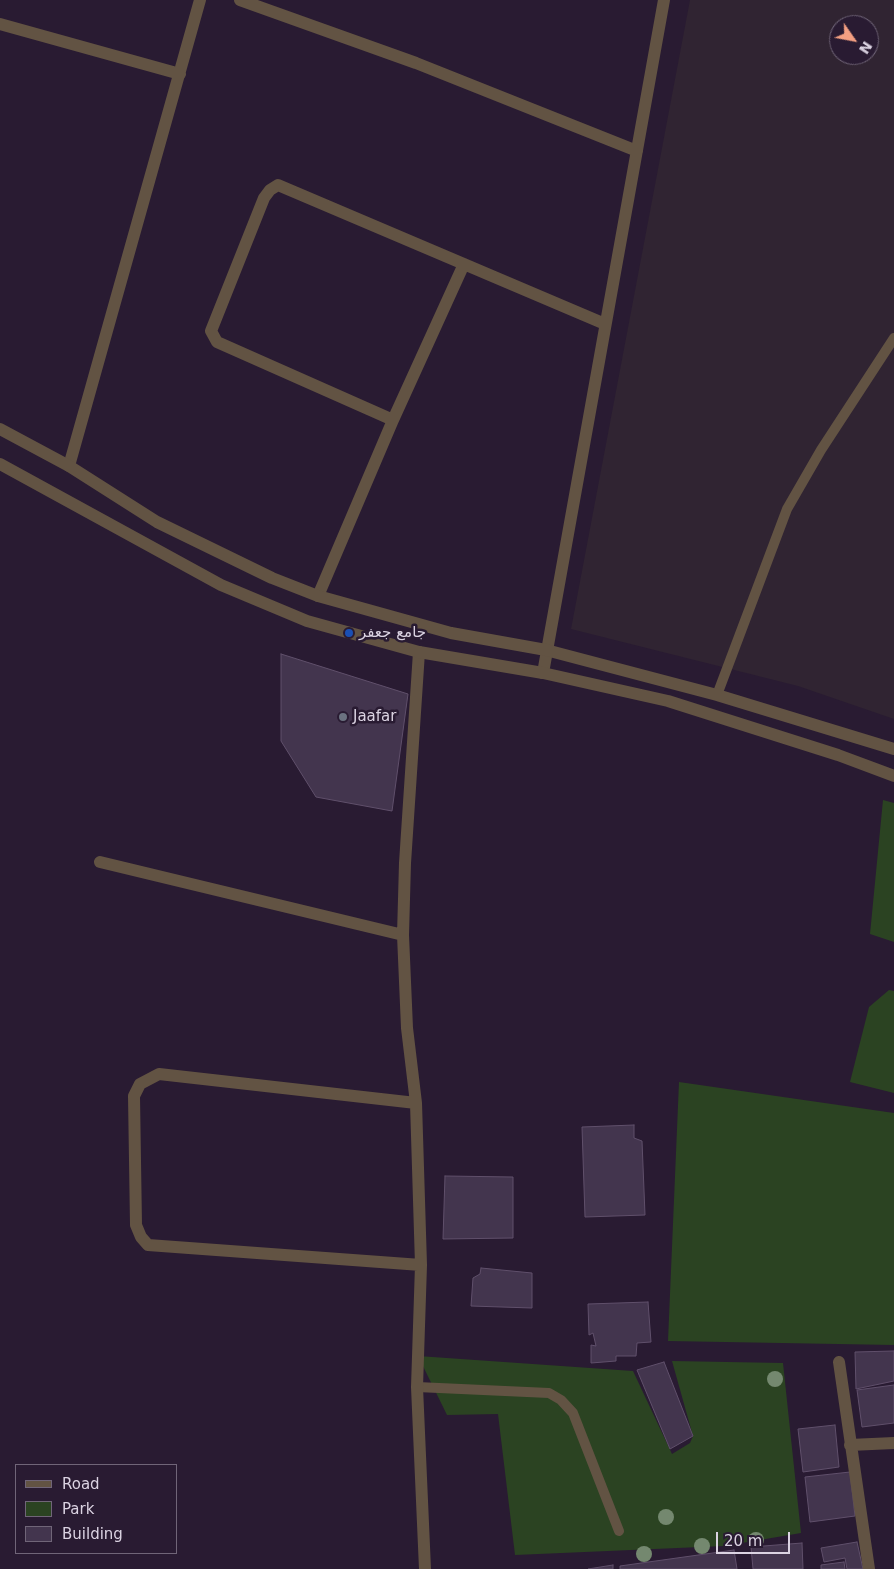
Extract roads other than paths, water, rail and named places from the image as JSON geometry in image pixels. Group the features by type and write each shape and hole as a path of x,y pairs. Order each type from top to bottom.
{"street":[{"path":"69,466 200,0"},
{"path":"240,0 416,63 637,151"},
{"path":"543,674 664,0"},
{"path":"0,24 180,74"},
{"path":"392,420 217,342 210,331 264,198 270,190 278,185 605,324"},
{"path":"318,596 392,420 464,264"},
{"path":"0,429 69,466 157,522 272,578 318,596 451,633 546,650 717,695 894,749"},
{"path":"0,464 255,601 307,621 419,652 543,674 668,702 838,755 894,776"},
{"path":"419,652 405,863 403,935 407,1028 416,1103 420,1265 417,1386 425,1569"},
{"path":"100,862 403,935"},
{"path":"416,1103 159,1074 140,1084 134,1096 136,1225 141,1237 148,1245 420,1265"},
{"path":"839,1362 870,1569"},
{"path":"850,1445 894,1443"}],"lane":[{"path":"717,695 787,509 821,450 894,338"},
{"path":"417,1386 549,1393 561,1400 574,1413 619,1531"}],"place":[{"name":"جامع جعفر","path":"349,633"},
{"name":"Jaafar","path":"343,717"}]}
